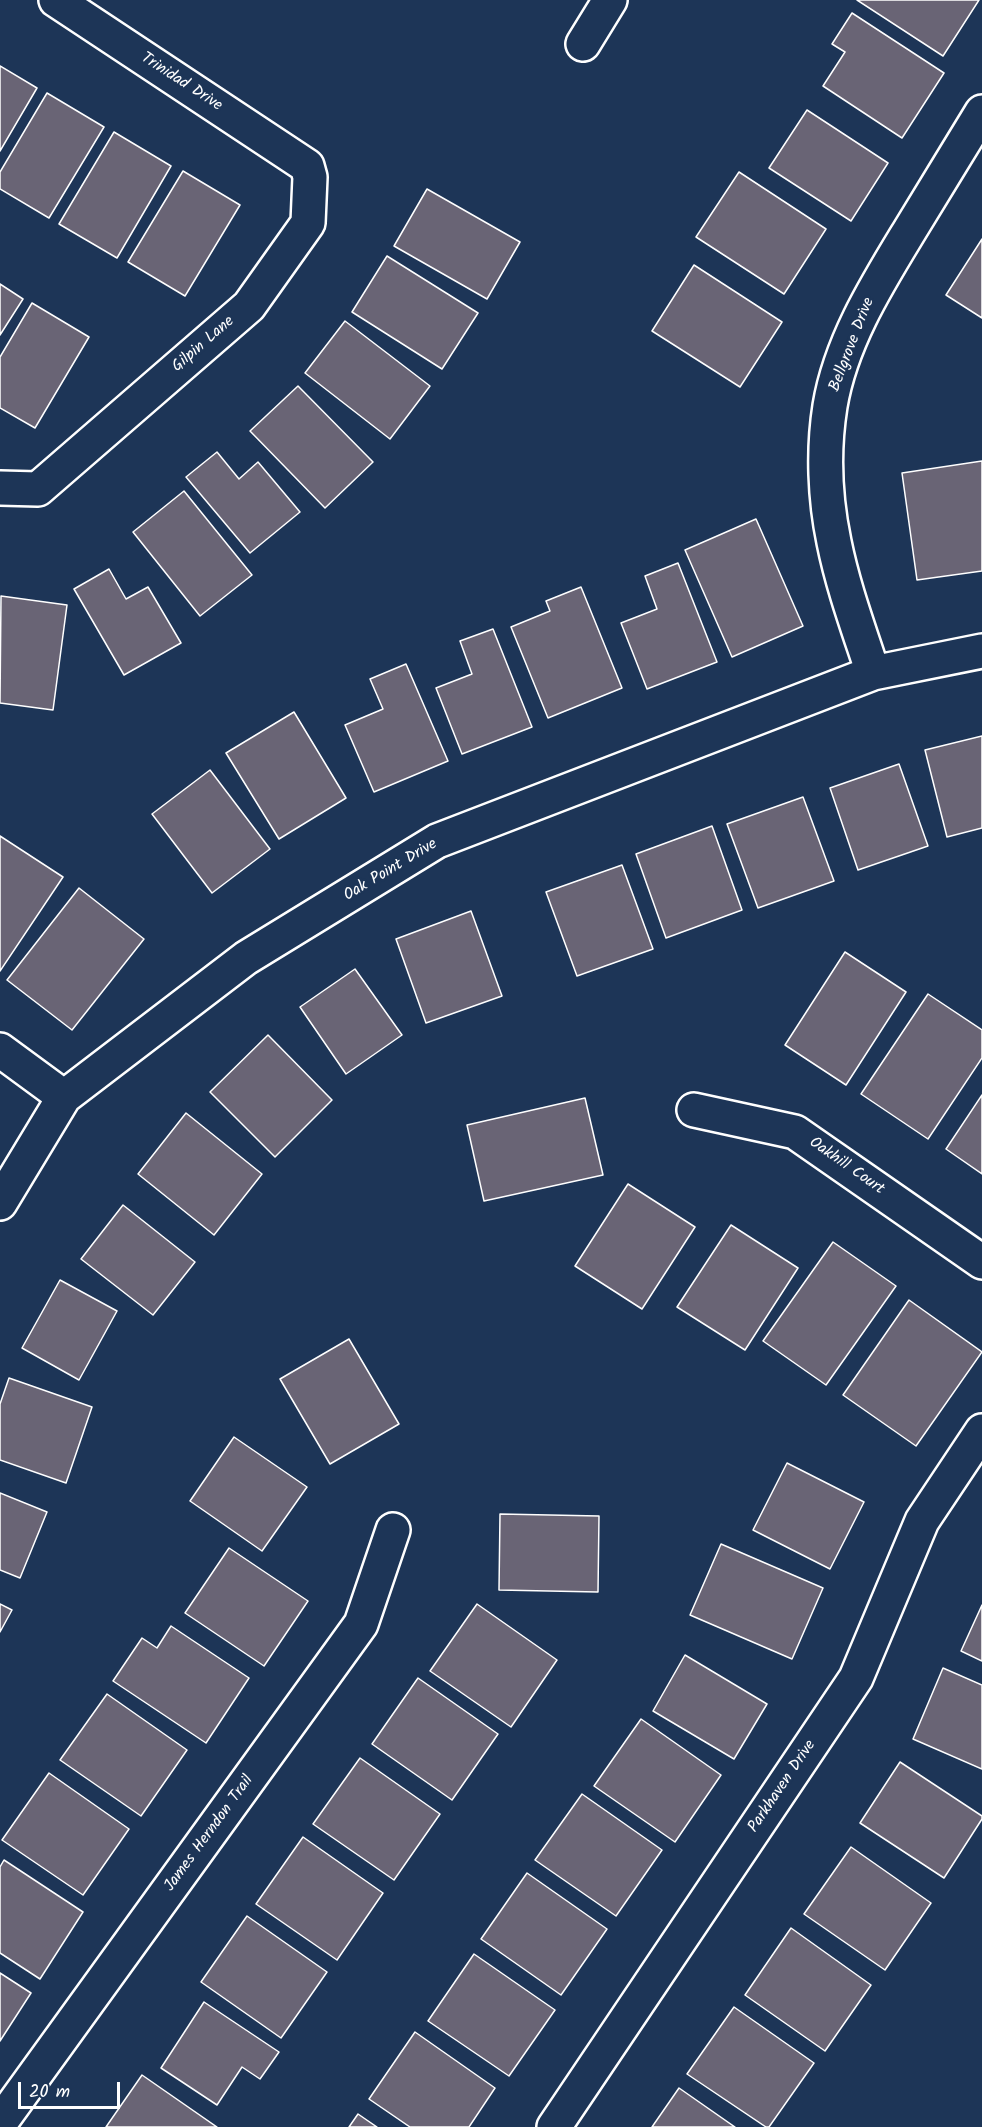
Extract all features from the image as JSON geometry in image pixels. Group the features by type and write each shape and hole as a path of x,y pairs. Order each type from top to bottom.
{"street":[{"name":"Trinidad Drive","path":"56,0 307,166"},
{"path":"583,44 603,3"},
{"name":"Bellgrove Drive","path":"873,673 842,575 834,541 827,471 827,437 831,405 840,369 871,297 982,112"},
{"name":"Gilpin Lane","path":"0,488 38,489 249,306 308,223 310,177 307,166"},
{"name":"Oak Point Drive","path":"0,1203 64,1097 246,958 437,841 873,673 982,651"},
{"path":"0,1050 64,1097"},
{"name":"Oakhill Court","path":"694,1110 795,1132 982,1262"},
{"name":"Parkhaven Drive","path":"554,2127 856,1678 922,1521 982,1431"},
{"name":"James Herndon Trail","path":"0,2123 361,1624 393,1530"}],"building":[{"path":"857,0 979,0 943,56"},
{"path":"852,13 944,73 902,138 823,86 845,52 832,44"},
{"path":"0,66 37,88 0,151"},
{"path":"47,93 104,127 49,218 0,189 0,172"},
{"path":"807,110 888,163 851,221 769,168"},
{"path":"114,132 171,166 117,258 59,224"},
{"path":"183,171 240,205 185,296 128,262"},
{"path":"739,172 826,229 784,294 696,237"},
{"path":"427,189 520,242 487,299 394,246"},
{"path":"982,239 982,318 946,295"},
{"path":"387,256 478,313 442,369 352,312"},
{"path":"694,265 782,322 740,387 652,331"},
{"path":"0,284 23,299 0,335"},
{"path":"32,303 89,337 35,428 0,408 0,357"},
{"path":"345,321 430,386 390,439 305,373"},
{"path":"298,386 373,462 325,508 250,431"},
{"path":"217,452 239,479 258,462 300,512 250,553 186,477"},
{"path":"982,461 982,571 917,580 902,473"},
{"path":"184,491 252,575 200,616 133,532"},
{"path":"756,519 803,626 732,657 685,550"},
{"path":"678,563 717,662 647,689 621,623 657,609 645,576"},
{"path":"109,569 126,599 148,587 181,643 124,675 74,589"},
{"path":"581,587 622,688 548,718 511,627 550,611 546,601"},
{"path":"1,596 67,605 53,710 0,703"},
{"path":"493,629 532,727 462,754 436,688 472,674 460,641"},
{"path":"406,664 448,761 374,792 345,725 383,709 370,679"},
{"path":"294,712 346,798 279,839 226,753"},
{"path":"982,736 982,828 947,837 925,750"},
{"path":"899,764 928,846 858,870 830,788"},
{"path":"210,770 270,849 212,893 152,814"},
{"path":"803,797 834,881 758,908 727,824"},
{"path":"712,826 742,910 666,938 636,854"},
{"path":"0,836 63,877 0,971"},
{"path":"622,865 653,949 577,976 546,892"},
{"path":"79,888 144,939 72,1030 7,980"},
{"path":"471,911 502,996 426,1023 396,939"},
{"path":"845,952 906,992 846,1085 785,1045"},
{"path":"355,969 402,1035 346,1074 300,1007"},
{"path":"928,994 982,1030 982,1058 928,1139 861,1094"},
{"path":"268,1035 332,1100 275,1157 210,1092"},
{"path":"982,1095 982,1174 946,1149"},
{"path":"585,1098 603,1175 484,1201 467,1125"},
{"path":"186,1113 262,1174 214,1235 138,1174"},
{"path":"628,1184 695,1227 642,1309 575,1266"},
{"path":"123,1205 195,1262 153,1315 81,1259"},
{"path":"731,1225 798,1268 745,1350 677,1307"},
{"path":"833,1242 896,1286 826,1385 763,1341"},
{"path":"60,1280 117,1311 79,1380 22,1348"},
{"path":"909,1300 982,1352 916,1446 843,1395"},
{"path":"349,1339 399,1424 330,1464 280,1379"},
{"path":"9,1378 92,1407 66,1483 0,1460 0,1404"},
{"path":"234,1437 307,1487 262,1551 190,1501"},
{"path":"787,1463 864,1502 830,1569 753,1530"},
{"path":"0,1493 47,1512 20,1578 0,1570"},
{"path":"500,1514 599,1516 598,1592 499,1590"},
{"path":"721,1544 823,1588 792,1659 690,1615"},
{"path":"229,1548 308,1601 264,1666 185,1613"},
{"path":"0,1604 12,1610 0,1632"},
{"path":"477,1604 557,1660 511,1727 430,1671"},
{"path":"982,1605 982,1661 961,1651"},
{"path":"171,1626 249,1678 206,1743 113,1681 142,1638 157,1648"},
{"path":"685,1655 767,1704 734,1759 653,1711"},
{"path":"943,1668 982,1685 982,1769 913,1739"},
{"path":"418,1678 498,1734 452,1800 372,1744"},
{"path":"107,1694 187,1750 141,1816 60,1760"},
{"path":"641,1719 721,1775 675,1842 594,1786"},
{"path":"360,1758 440,1814 394,1880 313,1824"},
{"path":"900,1762 982,1816 944,1878 860,1823"},
{"path":"49,1773 129,1829 83,1895 2,1840"},
{"path":"582,1794 662,1850 616,1916 535,1860"},
{"path":"303,1837 383,1893 337,1960 256,1904"},
{"path":"851,1847 931,1903 885,1970 804,1914"},
{"path":"4,1860 83,1912 40,1979 0,1953 0,1867"},
{"path":"527,1873 607,1929 561,1995 481,1939"},
{"path":"247,1916 327,1972 281,2038 201,1982"},
{"path":"791,1928 871,1985 825,2051 745,1995"},
{"path":"474,1954 555,2010 509,2076 428,2021"},
{"path":"0,1973 31,1993 0,2041"},
{"path":"204,2002 279,2052 260,2079 242,2067 217,2105 161,2068"},
{"path":"734,2007 814,2063 769,2127 687,2074"},
{"path":"415,2032 495,2088 469,2127 410,2127 369,2099"},
{"path":"142,2075 217,2127 106,2127"},
{"path":"679,2088 735,2127 652,2127"},
{"path":"358,2114 377,2127 349,2127"}]}
